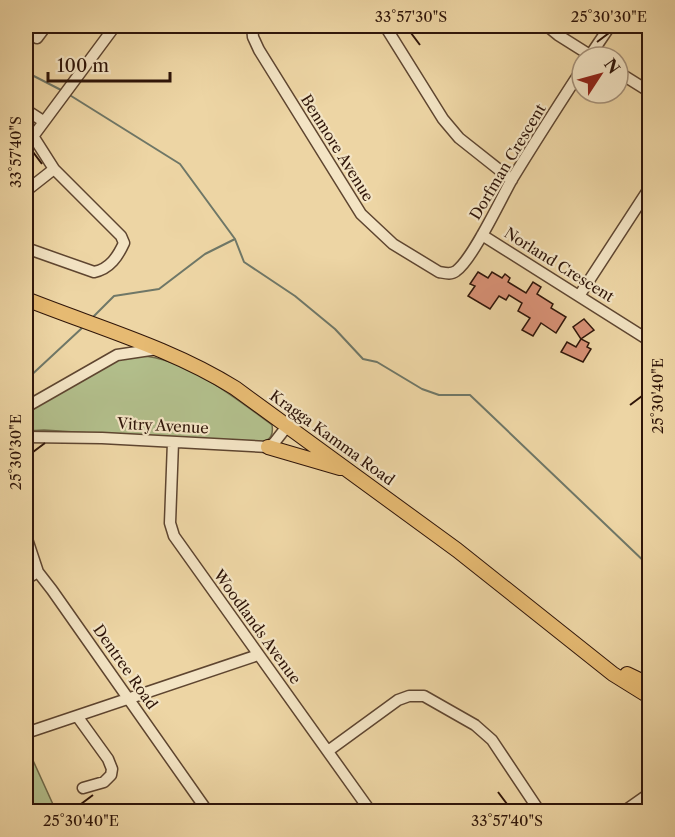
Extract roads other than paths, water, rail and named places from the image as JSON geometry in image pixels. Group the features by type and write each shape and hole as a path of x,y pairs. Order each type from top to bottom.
{"main road":[{"name":"Kragga Kamma Road","path":"26,299 158,349 218,377 288,425 457,550 613,674 650,697"},
{"path":"267,447 348,470"},
{"name":"Kragga Kamma Road","path":"590,656 650,684"}],"street":[{"path":"37,38 46,26"},
{"path":"26,146 45,117 115,26"},
{"name":"Benmore Avenue","path":"252,26 253,37 259,50 361,214 393,244 439,272 452,273 458,270"},
{"path":"385,26 442,119 459,138 512,180"},
{"path":"547,26 574,45"},
{"path":"598,45 610,26"},
{"path":"630,80 650,92"},
{"name":"Dorfman Crescent","path":"458,270 482,235 512,180 570,88"},
{"path":"26,112 45,117"},
{"path":"26,248 94,272 105,269 124,243 121,236 54,169 33,136"},
{"path":"26,191 54,169"},
{"path":"579,296 650,187"},
{"name":"Norland Crescent","path":"482,235 650,341"},
{"path":"26,406 117,355 158,349"},
{"path":"267,447 274,443 288,425"},
{"name":"Vitry Avenue","path":"26,437 267,447"},
{"name":"Woodlands Avenue","path":"173,442 171,530 184,552 371,812"},
{"name":"Dentree Road","path":"26,536 38,572 208,812"},
{"path":"26,579 38,572"},
{"path":"26,733 258,655"},
{"path":"328,751 398,700 409,696 424,696 475,725 492,740 540,812"},
{"path":"77,716 108,759 112,769 111,775 104,782 83,788"},
{"path":"623,812 650,793"}],"waterway":[{"path":"26,72 63,91"},
{"path":"68,94 180,164 235,239 244,262 295,296 335,329 363,359 377,362 422,389 439,395 470,395 650,567"},
{"path":"93,317 114,296 159,289 205,254 235,239"},
{"path":"26,380 82,328"}]}
